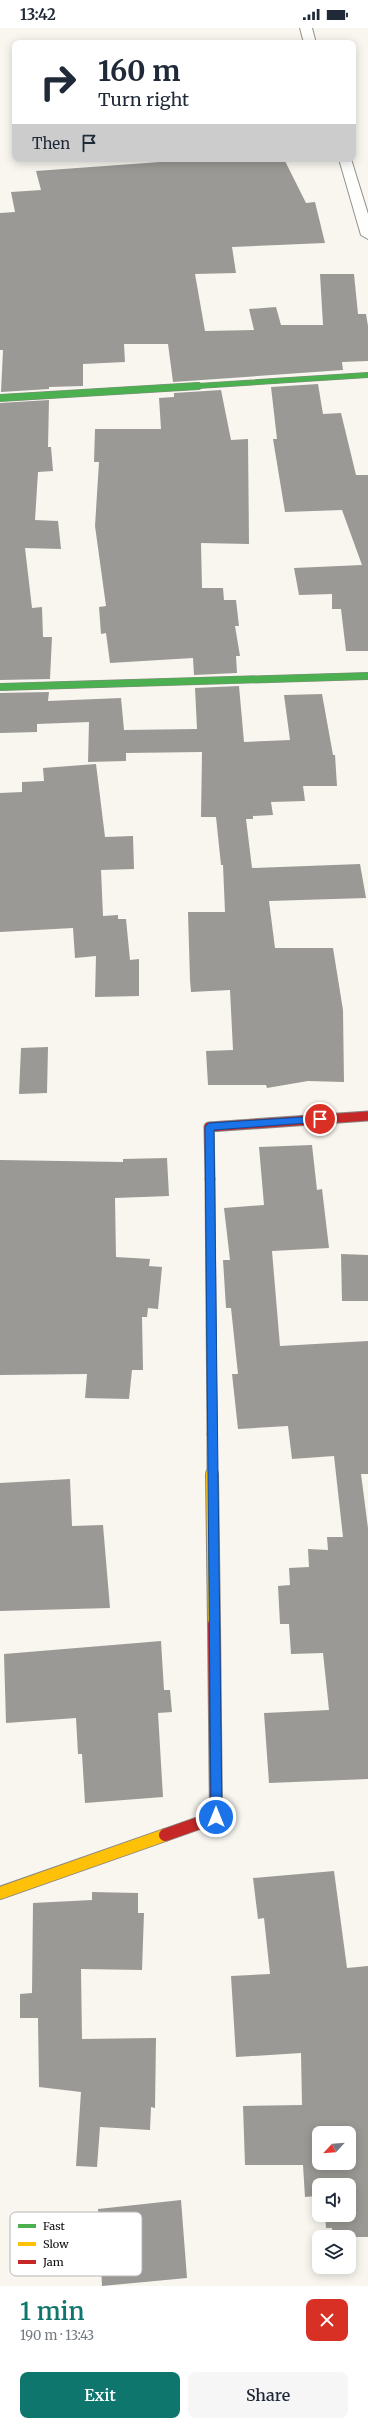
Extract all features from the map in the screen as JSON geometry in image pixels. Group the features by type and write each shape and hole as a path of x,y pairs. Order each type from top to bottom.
{"street":[{"path":"306,28 309,40"},
{"path":"346,162 368,235"},
{"path":"0,398 368,375"},
{"path":"0,687 368,676"},
{"path":"0,1893 216,1817 209,1127 368,1116"}],"building":[{"path":"160,162 286,162 306,203 315,202 325,243 232,247 236,273 195,274 205,331 254,330 249,309 276,307 281,325 323,325 320,274 354,274 358,314 366,314 368,326 368,361 342,362 343,370 173,382 168,344 124,344 125,362 83,364 83,386 49,387 49,389 1,392 3,350 0,350 0,213 15,212 11,192 41,190 36,171"},
{"path":"318,384 323,414 341,413 356,475 368,475 368,651 346,651 341,609 332,609 332,594 299,595 294,568 362,565 342,510 285,512 273,439 277,439 271,387"},
{"path":"221,390 231,440 248,439 249,544 201,543 202,588 223,588 224,600 236,600 239,626 235,626 240,656 236,656 237,673 194,675 193,658 110,663 106,633 101,634 99,607 106,606 95,526 99,462 94,462 95,429 161,429 159,398 174,397 174,393"},
{"path":"49,400 48,447 51,447 53,471 38,472 35,520 58,521 61,549 25,548 32,608 42,607 43,637 52,637 50,679 0,680 0,403"},
{"path":"239,686 244,742 290,740 284,695 322,694 333,755 335,755 337,786 303,786 305,801 271,802 273,815 253,816 253,819 246,819 252,868 360,864 366,898 269,901 275,948 333,948 343,1010 344,1082 308,1081 267,1088 266,1085 208,1085 206,1051 233,1050 230,990 191,992 188,912 225,912 223,865 221,865 216,817 201,817 202,752 126,753 126,761 88,762 89,722 37,724 37,732 0,733 0,693 49,692 48,701 121,698 124,730 197,729 195,688"},
{"path":"96,764 105,837 133,836 134,869 101,870 103,916 118,915 118,919 126,919 130,960 139,959 139,996 95,997 96,956 75,958 73,928 0,932 0,793 22,792 22,782 44,781 43,768"},
{"path":"48,1047 47,1093 19,1094 21,1048"},
{"path":"312,1145 317,1190 322,1189 329,1248 272,1251 280,1346 368,1341 368,1474 361,1474 368,1528 368,1779 269,1783 264,1713 329,1710 323,1653 291,1654 289,1624 280,1624 278,1586 290,1585 289,1568 309,1567 308,1549 328,1550 327,1537 343,1537 334,1456 292,1459 288,1426 238,1429 232,1374 238,1374 231,1308 226,1308 223,1260 230,1260 224,1208 264,1205 259,1147"},
{"path":"167,1158 169,1196 115,1198 116,1257 150,1259 149,1266 162,1267 158,1309 148,1308 147,1317 142,1317 143,1370 132,1370 129,1399 85,1398 87,1374 0,1375 0,1160 123,1162 123,1159"},
{"path":"341,1254 368,1255 368,1301 342,1301"},
{"path":"70,1479 72,1526 103,1525 110,1608 0,1611 0,1483"},
{"path":"161,1641 164,1690 170,1690 172,1712 158,1713 163,1797 85,1803 82,1754 78,1754 76,1718 6,1723 4,1654"},
{"path":"334,1871 347,1968 368,1966 368,2237 356,2237 356,2230 332,2230 332,2228 326,2228 326,2222 356,2222 356,2178 312,2178 312,2196 305,2197 303,2165 245,2165 243,2106 302,2105 301,2053 236,2057 231,1976 270,1974 264,1918 258,1919 253,1878"},
{"path":"92,1892 138,1893 138,1913 144,1913 142,1970 81,1969 82,2039 156,2038 155,2108 151,2107 150,2130 100,2127 97,2167 76,2166 81,2092 39,2087 38,2018 20,2018 20,1994 32,1993 33,1903 92,1900"},
{"path":"181,2200 187,2278 102,2286 101,2276 142,2276 142,2212 98,2212 98,2209"}],"traffic: fast":[{"path":"0,398 368,375"},
{"path":"0,687 368,676"},
{"path":"210,1179 212,1434"}],"traffic: slow":[{"path":"212,1434 214,1624"},
{"path":"0,1893 165,1835"}],"traffic: jam":[{"path":"210,1179 209,1127 368,1116"},
{"path":"165,1835 216,1817 214,1624"}],"route":[{"path":"216,1817 209,1127 320,1119"}]}
